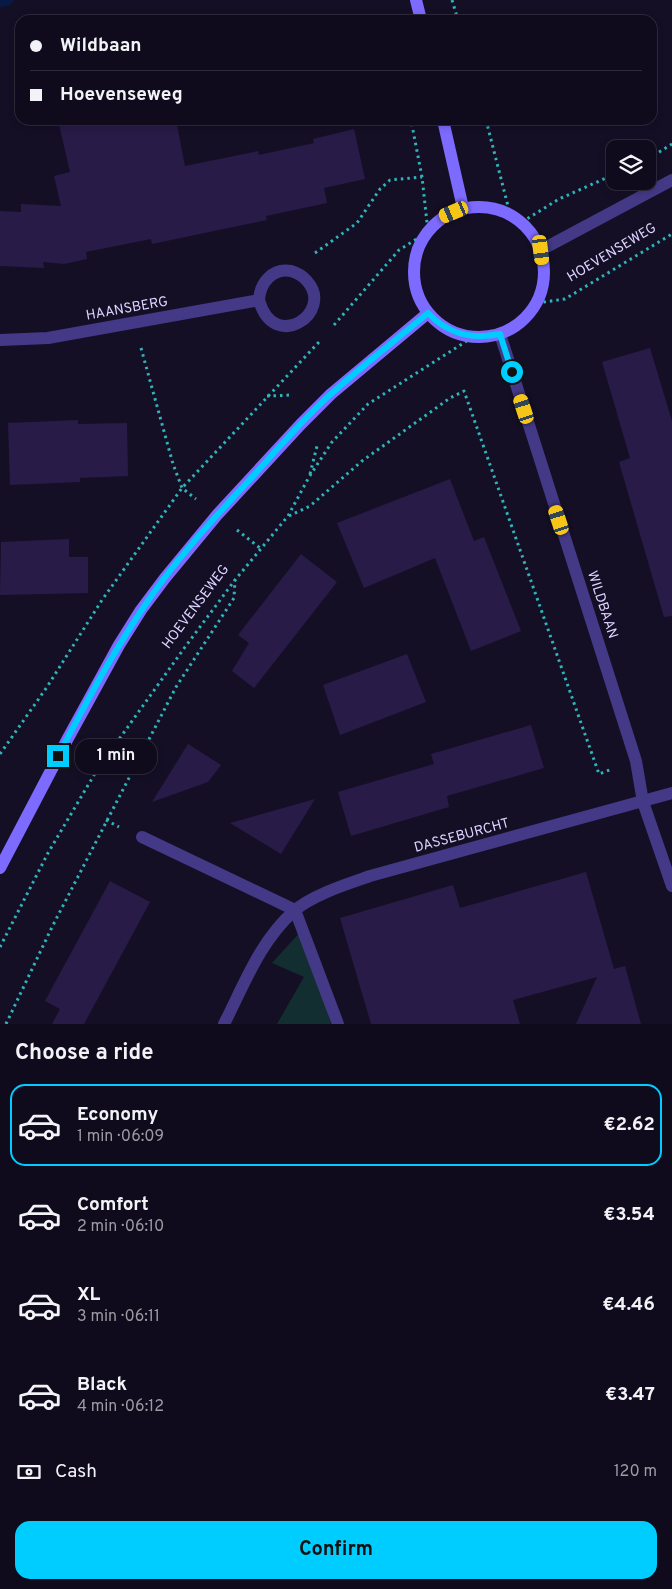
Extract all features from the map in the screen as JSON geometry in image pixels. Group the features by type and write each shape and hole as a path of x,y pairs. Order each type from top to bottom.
{"main road":[{"path":"416,0 420,15"},
{"path":"444,125 464,208"},
{"path":"488,207 510,214 522,222 533,235 541,250 545,277 537,303 522,322 500,334 487,337 473,337 448,330 428,313 418,294 414,272 417,251 428,232 444,217 464,208 488,207"},
{"path":"0,868 119,645 141,610 165,578 217,515 301,424 331,394 428,313"}],"street":[{"path":"541,250 672,180"},
{"path":"290,271 300,274 306,279 312,289 313,304 303,321 290,326 281,326 266,318 261,310 259,300 263,283 270,276 277,272 290,271"},
{"name":"HAANSBERG","path":"0,340 48,338 259,300"},
{"name":"WILDBAAN","path":"500,334 636,761 643,802 672,886"},
{"name":"DASSEBURCHT","path":"224,1024 264,945 295,910 328,892 370,876 672,793"},
{"path":"142,837 295,910 338,1024"}],"path":[{"path":"452,0 456,15"},
{"path":"333,327 398,250 428,232 422,177 412,125"},
{"path":"487,125 510,214"},
{"path":"656,154 672,144"},
{"path":"290,271 356,223 380,189 390,180 422,177"},
{"path":"522,222 559,199 606,178"},
{"name":"HOEVENSEWEG","path":"537,303 565,299 672,234"},
{"path":"134,323 173,464 182,488"},
{"name":"HOEVENSEWEG","path":"0,947 29,887 87,786 136,714 235,580 288,516 309,477 332,442 368,404 473,337"},
{"path":"0,754 47,687 92,616 182,488 320,341"},
{"path":"288,516 310,506 362,461 450,398 464,391 599,774 636,761"},
{"path":"6,1024 52,927 176,687 234,598 235,580"}],"green space":[{"path":"302,930 331,1024 277,1024 304,977 272,963"}],"building":[{"path":"59,125 177,125 185,166 258,151 259,155 314,143 313,139 354,129 365,179 324,188 327,203 266,216 267,220 152,244 151,239 86,252 87,259 64,264 43,262 44,268 0,266 0,211 21,212 21,204 61,206 54,176 70,172"},
{"path":"650,348 672,421 672,616 664,617 619,462 630,458 602,362"},
{"path":"78,420 78,424 127,423 128,476 80,478 80,482 10,485 8,423"},
{"path":"450,479 474,541 484,537 521,631 471,651 435,558 364,588 337,523"},
{"path":"69,539 69,557 88,557 88,593 0,595 1,542"},
{"path":"301,554 337,582 254,688 232,671 249,643 238,635"},
{"path":"407,654 426,702 340,735 323,685"},
{"path":"531,725 544,768 447,796 449,807 351,836 338,792 434,764 431,754"},
{"path":"188,744 221,765 208,782 152,802"},
{"path":"315,799 281,854 230,823"},
{"path":"586,872 614,969 625,966 641,1024 576,1024 597,977 513,1000 520,1024 371,1024 340,918 453,885 460,908"},
{"path":"110,881 150,902 84,1024 52,1024 60,1009 45,1001"}],"waterway":[{"path":"0,2 8,0"}],"route":[{"path":"58,756 119,645 141,610 165,578 243,486 301,424 345,382 428,313 448,330 460,334 473,337 487,337 500,334 512,372"}]}
